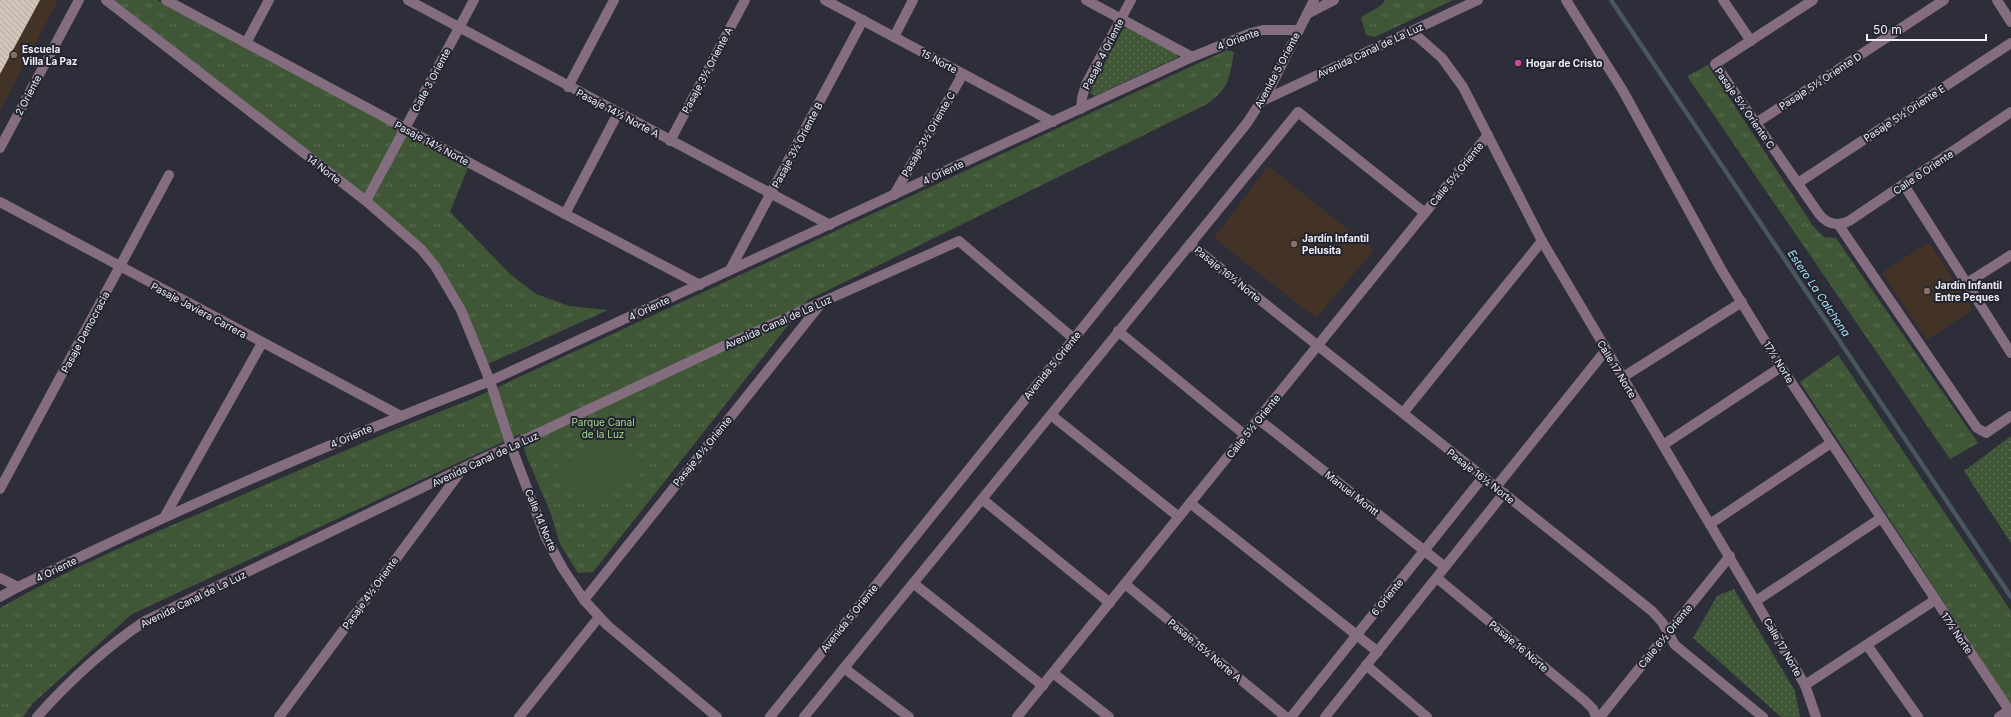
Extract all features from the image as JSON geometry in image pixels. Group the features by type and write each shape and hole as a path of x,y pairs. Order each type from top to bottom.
{"street":[{"name":"2 Oriente","path":"0,148 79,0"},
{"name":"14 Norte","path":"106,0 366,201 421,249 435,266 462,310 490,381"},
{"name":"Pasaje 14½ Norte","path":"166,0 564,214 700,284"},
{"path":"246,43 269,0"},
{"name":"Pasaje 14½ Norte A","path":"408,0 568,87 830,225"},
{"name":"Calle 3 Oriente","path":"366,201 474,0"},
{"path":"568,87 614,0"},
{"name":"Pasaje 3½ Oriente A","path":"670,141 745,0"},
{"name":"15 Norte","path":"825,0 1053,122"},
{"path":"894,36 913,0"},
{"path":"1086,0 1192,57"},
{"name":"Pasaje 4 Oriente","path":"1081,110 1082,98 1086,84 1131,0"},
{"name":"Avenida 5 Oriente","path":"770,717 1247,123 1262,101 1314,0"},
{"path":"1307,14 1334,0"},
{"name":"Avenida Canal de La Luz","path":"1262,101 1478,0"},
{"name":"17½ Norte","path":"1566,0 1623,91 1721,269 1781,367 2010,711"},
{"path":"1723,0 1751,41"},
{"name":"Pasaje 5½ Oriente C","path":"1814,0 1715,64 1823,219 1836,224 1977,428 1986,433 2011,416"},
{"name":"Pasaje 5½ Oriente D","path":"1756,123 1944,0"},
{"path":"1997,0 2011,22"},
{"name":"Pasaje 3½ Oriente B","path":"731,268 863,20"},
{"name":"4 Oriente","path":"0,597 165,516 399,415 490,381 700,284 731,268 830,225 1081,110 1192,57 1251,32 1263,30 1299,30"},
{"name":"Calle 17 Norte","path":"1407,32 1417,36 1430,46 1453,72 1488,135 1542,241 1805,684 1816,717"},
{"name":"Pasaje 5½ Oriente E","path":"1798,183 2011,43"},
{"name":"Pasaje 3½ Oriente C","path":"894,195 963,74"},
{"path":"804,717 1298,112 1425,213"},
{"name":"Calle 6 Oriente","path":"1836,224 1849,221 2011,112"},
{"path":"564,214 618,113"},
{"name":"Calle 5½ Oriente","path":"1018,717 1488,135"},
{"name":"Pasaje Democracia","path":"0,490 169,175"},
{"path":"1904,185 2011,353"},
{"name":"Pasaje Javiera Carrera","path":"0,202 399,415"},
{"name":"Avenida Canal de La Luz","path":"37,717 100,654 120,637 145,621 719,348 959,241 1073,338"},
{"path":"1402,413 1542,241"},
{"name":"Pasaje 16½ Norte","path":"1190,244 1652,611 1675,645 1762,717"},
{"path":"1967,284 2011,255"},
{"name":"Pasaje 4½ Oriente","path":"584,600 821,302"},
{"path":"1623,377 1742,302"},
{"path":"1118,331 1245,435"},
{"path":"165,516 262,343"},
{"path":"1325,717 1437,578 1500,490 1606,350"},
{"path":"1663,445 1781,367"},
{"name":"Calle 14 Norte","path":"490,381 546,538 563,569 584,600 599,617 717,717"},
{"path":"1051,415 1179,517"},
{"name":"Manuel Montt","path":"1258,419 1445,567"},
{"path":"1710,524 1831,443"},
{"name":"Pasaje 4½ Oriente","path":"279,717 462,469"},
{"name":"6 Oriente","path":"1291,717 1483,477"},
{"path":"982,499 1110,603"},
{"path":"1190,503 1378,652"},
{"path":"1756,601 1881,518"},
{"name":"Calle 6½ Oriente","path":"1600,717 1730,556"},
{"path":"0,578 18,587"},
{"name":"Pasaje 16 Norte","path":"1437,578 1586,701 1593,709 1596,717"},
{"path":"913,583 1043,686"},
{"name":"Pasaje 15½ Norte A","path":"1125,584 1286,717"},
{"path":"1805,684 1868,645 1935,600"},
{"path":"518,717 599,617"},
{"path":"1868,645 1918,717"},
{"path":"1366,665 1427,717"},
{"path":"844,668 909,717"},
{"path":"1053,672 1109,717"},
{"path":"1999,717 2010,711"}],"shaded area":[{"name":"Escuela Villa La Paz","path":"0,0 58,0 0,111"},
{"name":"Jardín Infantil Pelusita","path":"1268,166 1374,250 1316,318 1214,238"},
{"name":"Jardín Infantil Entre Peques","path":"1929,242 1973,310 1927,340 1882,273"}],"green space":[{"path":"114,0 157,0 469,165 450,212 510,274 536,294 569,306 608,310 481,367 437,260 366,198"},
{"path":"1385,0 1453,0 1375,37 1366,35 1361,18 1381,6"},
{"path":"1127,28 1176,53 1178,57 1095,96 1089,92 1123,29"},
{"name":"Parque Canal de la Luz","path":"1227,50 1234,52 1227,82 1215,98 1207,104 808,300 593,572 578,573 560,544 551,514 526,455 520,434 132,614 33,703 23,717 0,717 0,608 52,580 104,555 341,452 472,399"},
{"path":"1708,65 1813,226 1824,237 1836,238 1978,443 1950,459 1687,76"},
{"path":"1838,355 2011,611 2011,705 1800,382"},
{"path":"623,435 641,477 576,505 558,463"},
{"path":"2011,436 2011,543 1964,471"},
{"path":"1734,589 1795,691 1800,717 1781,717 1693,638 1717,596"}],"building":[{"path":"0,0 40,0 0,74"}],"waterway":[{"name":"Estero La Calchona","path":"1611,0 2011,597"}],"place":[{"name":"Escuela Villa La Paz","path":"14,55"},
{"name":"Hogar de Cristo","path":"1518,63"},
{"name":"Jardín Infantil Pelusita","path":"1294,244"},
{"name":"Jardín Infantil Entre Peques","path":"1927,291"}]}
